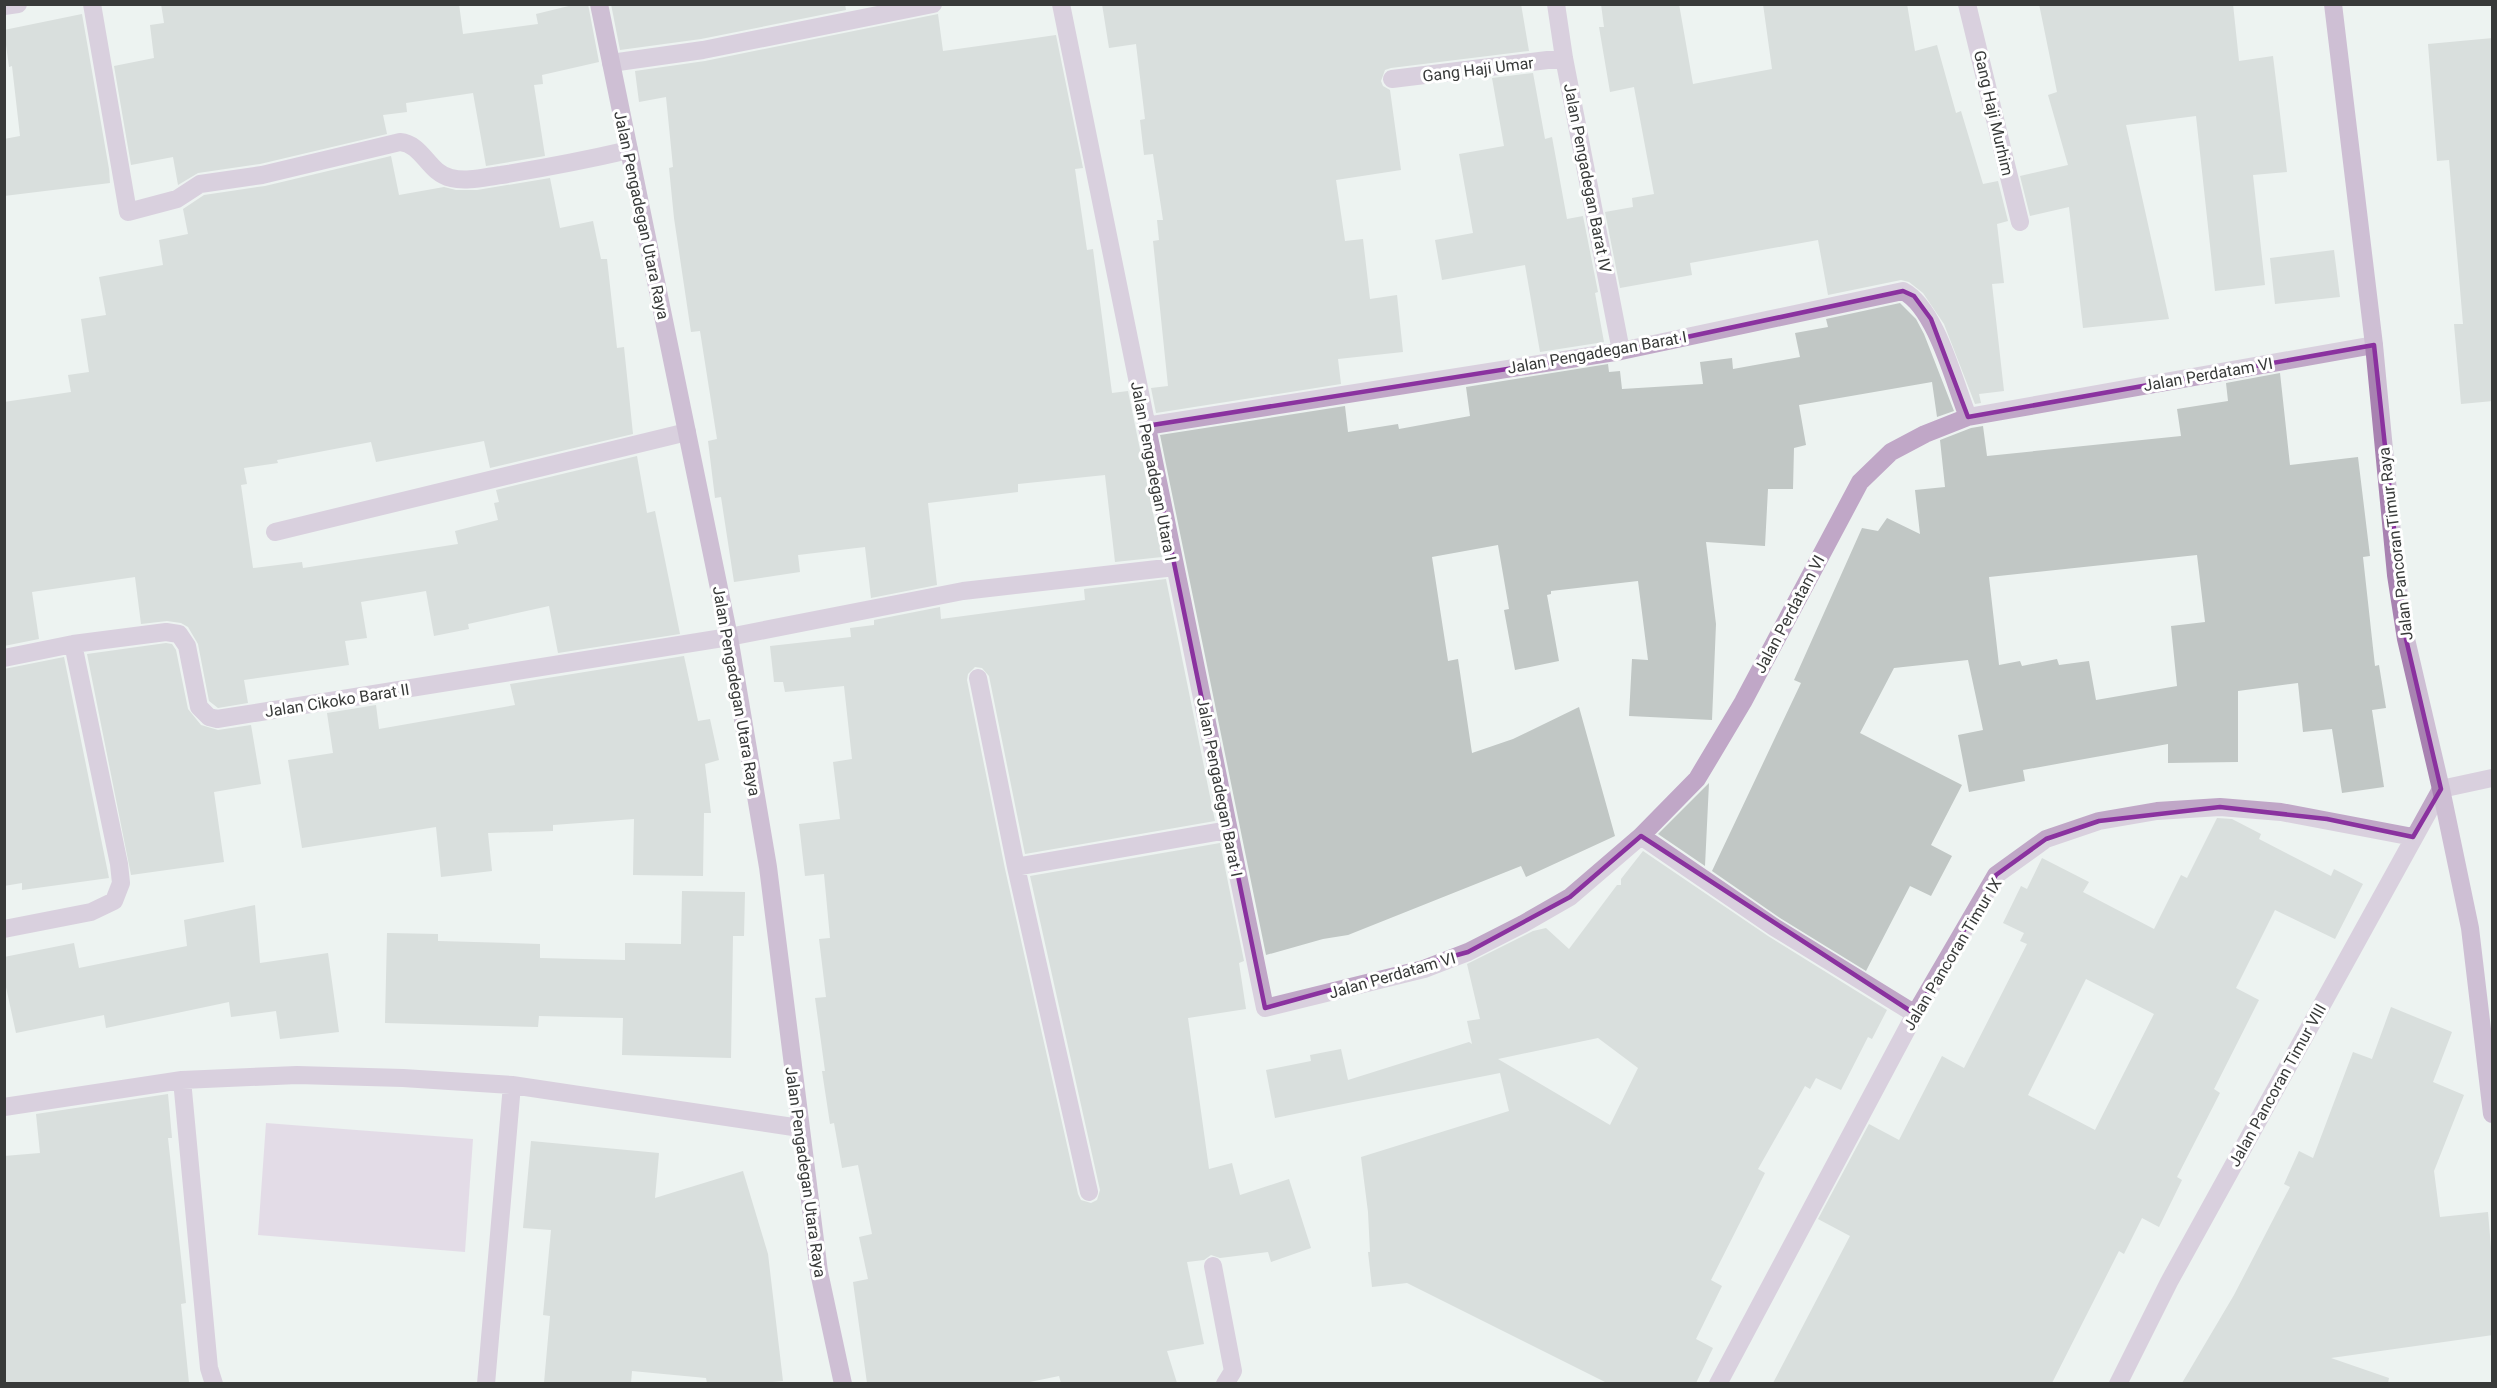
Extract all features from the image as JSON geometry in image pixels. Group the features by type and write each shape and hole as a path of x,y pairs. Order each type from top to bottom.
{"street":[{"path":"4,6 18,4"},
{"path":"92,4 128,212 177,199 200,184 262,175 402,142 417,148 440,174 453,179 475,179 560,166 629,150"},
{"name":"Jalan Pengadegan Utara Raya","path":"599,4 729,637 768,867 819,1272 843,1383"},
{"path":"611,63 703,50 933,4"},
{"name":"Jalan Pengadegan Utara I","path":"729,637 963,591 1175,567 1060,4"},
{"name":"Jalan Pengadegan Barat IV","path":"1556,4 1564,58 1622,351"},
{"name":"Gang Haji Murhim","path":"1967,4 2020,222"},
{"name":"Jalan Pancoran Timur Raya","path":"2333,4 2374,345 2396,574 2406,639 2470,928 2493,1114"},
{"name":"Gang Haji Umar","path":"1392,79 1564,58"},
{"name":"Jalan Pengadegan Barat I","path":"1146,426 1622,351 1902,291 1914,296 1931,319 1968,417"},
{"name":"Jalan Perdatam VI","path":"1265,1008 1424,969 1468,952 1570,897 1641,836 1697,779 1743,702 1860,482 1891,452 1925,434 1968,417 2374,345"},
{"path":"275,532 687,432"},
{"name":"Jalan Pengadegan Barat I","path":"1175,567 1265,1008"},
{"name":"Jalan Cikoko Barat II","path":"4,658 73,644 166,632 179,634 187,646 199,707 209,717 218,719 729,637"},
{"path":"4,929 92,912 114,901 121,883 73,644"},
{"path":"978,678 1016,867 1089,1192"},
{"path":"2441,789 2493,778"},
{"name":"Jalan Pancoran Timur VIII","path":"2118,1383 2169,1282 2441,789"},
{"name":"Jalan Pancoran Timur IX","path":"1718,1383 1916,1014 1996,875 2046,839 2099,821 2157,811 2220,807 2327,819 2413,837"},
{"path":"1016,867 1228,830"},
{"path":"1641,836 1774,927 1916,1014"},
{"path":"4,1107 182,1080 297,1075 403,1078 512,1085 800,1128"},
{"path":"182,1080 209,1368 214,1383"},
{"path":"486,1383 512,1085"},
{"path":"1214,1266 1233,1371 1225,1383"}],"highlighted area":[{"path":"1903,291 1914,296 1931,319 1968,417 2374,345 2406,639 2441,789 2413,837 2327,819 2220,807 2099,821 2046,839 1996,875 1915,1014 1641,836 1570,897 1468,952 1265,1008 1146,426 1621,351"}],"shaded area":[{"path":"266,1123 473,1139 465,1252 258,1235"}],"building":[{"path":"161,4 459,4 463,34 538,24 536,14 577,4 588,4 599,62 542,75 543,84 534,85 545,156 486,166 473,93 406,103 407,112 383,115 387,134 260,164 198,173 178,185 173,157 131,165 114,66 154,58 150,25 164,23"},
{"path":"611,4 845,4 846,10 701,39 620,50"},
{"path":"1102,4 1521,4 1529,51 1385,70 1381,81 1383,86 1390,90 1401,170 1336,180 1345,241 1363,239 1370,299 1397,295 1403,352 1338,359 1341,384 1156,413 1151,388 1168,386 1153,241 1159,240 1157,220 1163,220 1153,154 1144,155 1140,120 1145,119 1136,44 1109,48"},
{"path":"1601,4 1679,4 1693,84 1772,69 1763,4 1907,4 1915,51 1937,45 1956,113 1961,111 1983,184 1998,181 2008,221 1997,224 2004,283 1992,284 2004,391 1979,394 1981,403 1975,404 1944,324 1923,293 1909,282 1901,280 1828,295 1818,240 1690,263 1692,275 1620,288 1605,212 1633,207 1632,198 1654,194 1634,87 1610,92 1599,27 1604,27"},
{"path":"2039,4 2233,4 2239,61 2273,56 2287,172 2253,175 2265,285 2215,291 2196,116 2126,125 2169,319 2083,328 2069,207 2030,216 2020,176 2068,165 2048,95 2057,92"},
{"path":"82,14 110,183 4,196 4,139 20,136 12,66 9,67 4,30"},
{"path":"938,14 943,51 1056,35 1083,168 1075,169 1087,250 1093,249 1112,393 1128,391 1162,557 1115,562 1105,475 1018,484 1018,492 928,503 937,585 871,598 865,547 798,555 800,572 734,582 721,497 715,498 708,441 717,439 700,331 691,332 674,218 669,168 673,167 666,97 639,102 635,71 705,61"},
{"path":"2493,38 2493,401 2461,404 2454,324 2463,324 2449,160 2437,161 2428,44"},
{"path":"1533,73 1545,139 1552,137 1567,219 1583,216 1598,292 1595,293 1604,342 1540,352 1525,265 1442,280 1435,240 1473,233 1459,154 1504,146 1492,78"},
{"path":"391,156 399,195 444,187 456,190 477,190 550,178 560,228 593,221 601,259 607,259 617,348 624,347 633,434 490,468 484,441 376,462 371,442 277,460 278,463 244,468 247,484 241,485 253,568 302,562 303,568 458,544 455,531 498,520 494,503 499,502 496,490 637,456 647,513 655,511 680,634 558,653 549,606 468,624 469,629 434,636 426,591 361,602 367,638 345,641 349,665 244,680 248,703 218,708 209,701 198,644 188,627 181,623 167,621 141,624 135,577 32,592 39,639 4,646 4,402 71,392 68,375 89,372 81,319 106,315 99,277 163,265 159,240 188,234 183,209 204,195 265,186"},
{"path":"2334,250 2340,297 2275,304 2270,258"},
{"path":"1900,303 1916,319 1924,334 1954,411 1937,417 1932,382 1799,405 1806,445 1794,448 1793,489 1768,489 1765,546 1706,542 1716,624 1712,720 1629,716 1632,659 1648,660 1638,581 1551,591 1551,594 1547,595 1559,661 1515,670 1504,610 1509,609 1498,545 1432,557 1448,661 1458,659 1472,753 1513,739 1579,707 1615,836 1526,877 1521,866 1348,935 1323,939 1266,955 1160,435 1345,406 1348,432 1398,424 1399,429 1470,416 1466,387 1608,364 1609,372 1620,371 1622,389 1703,384 1700,362 1732,358 1733,369 1800,357 1795,333 1828,327 1826,319"},
{"path":"2280,373 2290,465 2358,457 2370,556 2363,557 2375,666 2379,665 2386,708 2372,710 2384,787 2342,793 2332,729 2303,732 2298,683 2238,691 2238,762 2168,763 2168,744 2023,770 2025,781 1969,792 1958,735 1983,730 1968,660 1894,668 1860,733 1962,785 1931,845 1952,856 1931,896 1910,886 1866,971 1780,918 1712,871 1801,683 1794,680 1862,528 1878,531 1887,518 1920,534 1915,490 1945,487 1940,440 1971,428 1983,426 1987,456 2181,436 2177,409 2228,401 2226,383","holes":["2197,555 2205,622 2171,626 2177,686 2096,700 2089,661 2059,665 2057,659 2022,666 2020,661 1999,665 1989,577"]},
{"path":"1166,579 1215,821 1025,854 989,676 982,668 975,667 968,674 967,680 1005,869 1078,1194 1081,1200 1091,1203 1097,1200 1100,1190 1030,876 1220,843 1244,961 1239,963 1246,1009 1188,1018 1209,1169 1232,1163 1240,1195 1289,1179 1311,1248 1271,1262 1268,1252 1220,1258 1211,1255 1204,1260 1187,1262 1204,1344 1167,1351 1177,1383 1061,1383 1059,1376 1025,1383 867,1383 853,1282 868,1279 859,1237 872,1234 858,1165 842,1168 834,1123 830,1124 815,998 826,997 819,939 830,938 824,874 805,876 799,824 840,819 833,762 852,759 844,686 785,692 783,682 774,682 770,646 851,637 850,628 874,625 874,620 940,607 941,619 1085,600 1084,589"},
{"path":"172,644 176,650 188,709 201,725 218,730 251,725 261,784 214,792 224,862 131,875 87,654"},
{"path":"684,656 698,721 710,719 719,760 705,764 711,813 704,813 703,876 633,875 634,819 553,825 553,831 488,833 492,871 441,877 436,827 302,848 288,760 333,753 327,713 376,705 379,729 515,705 510,684"},
{"path":"64,657 109,878 22,890 22,883 4,886 4,669"},
{"path":"1709,783 1705,866 1658,834"},
{"path":"2217,818 2232,819 2261,834 2259,839 2331,876 2334,869 2363,884 2335,939 2275,910 2236,988 2259,1000 2214,1089 2220,1093 2177,1177 2182,1180 2159,1227 2142,1218 2124,1254 2119,1251 2052,1383 1773,1383 1850,1236 1818,1219 1869,1124 1899,1140 1942,1056 1964,1068 2027,944 2020,941 2024,933 2003,923 2021,886 2027,889 2042,858 2089,882 2083,892 2154,929 2181,875 2187,878","holes":["2086,979 2154,1014 2095,1130 2028,1095"]},
{"path":"1643,851 1768,936 1887,1010 1872,1039 1868,1037 1841,1090 1816,1078 1810,1089 1805,1086 1758,1169 1765,1173 1711,1280 1722,1286 1696,1339 1713,1348 1696,1383 1607,1383 1407,1283 1372,1287 1368,1252 1370,1252 1368,1212 1361,1157 1509,1111 1500,1073 1275,1118 1266,1070 1311,1061 1310,1055 1341,1049 1348,1080 1469,1042 1472,1044 1467,1021 1480,1019 1467,964 1533,931 1546,928 1569,949 1617,885 1621,885 1621,879","holes":["1598,1038 1638,1068 1610,1125 1498,1059"]},
{"path":"682,891 745,892 744,936 733,936 731,1058 622,1055 623,1018 539,1016 538,1027 385,1023 387,933 438,934 438,941 540,944 540,958 625,960 625,943 681,944"},
{"path":"255,905 260,963 328,953 339,1032 280,1039 276,1011 231,1017 229,1002 106,1028 104,1015 16,1033 4,978 4,957 74,943 79,968 187,946 184,920"},
{"path":"2391,1007 2452,1032 2433,1082 2464,1095 2434,1171 2440,1217 2488,1212 2493,1272 2493,1335 2331,1358 2389,1378 2388,1383 2182,1383 2234,1295 2290,1187 2284,1184 2299,1151 2313,1158 2353,1052 2372,1059"},
{"path":"168,1094 172,1138 168,1138 186,1303 181,1304 189,1383 4,1383 4,1156 40,1153 36,1114"},
{"path":"531,1141 659,1153 655,1198 743,1171 768,1254 783,1381 707,1383 706,1378 632,1371 631,1383 544,1383 550,1316 543,1315 551,1230 523,1228"}]}
